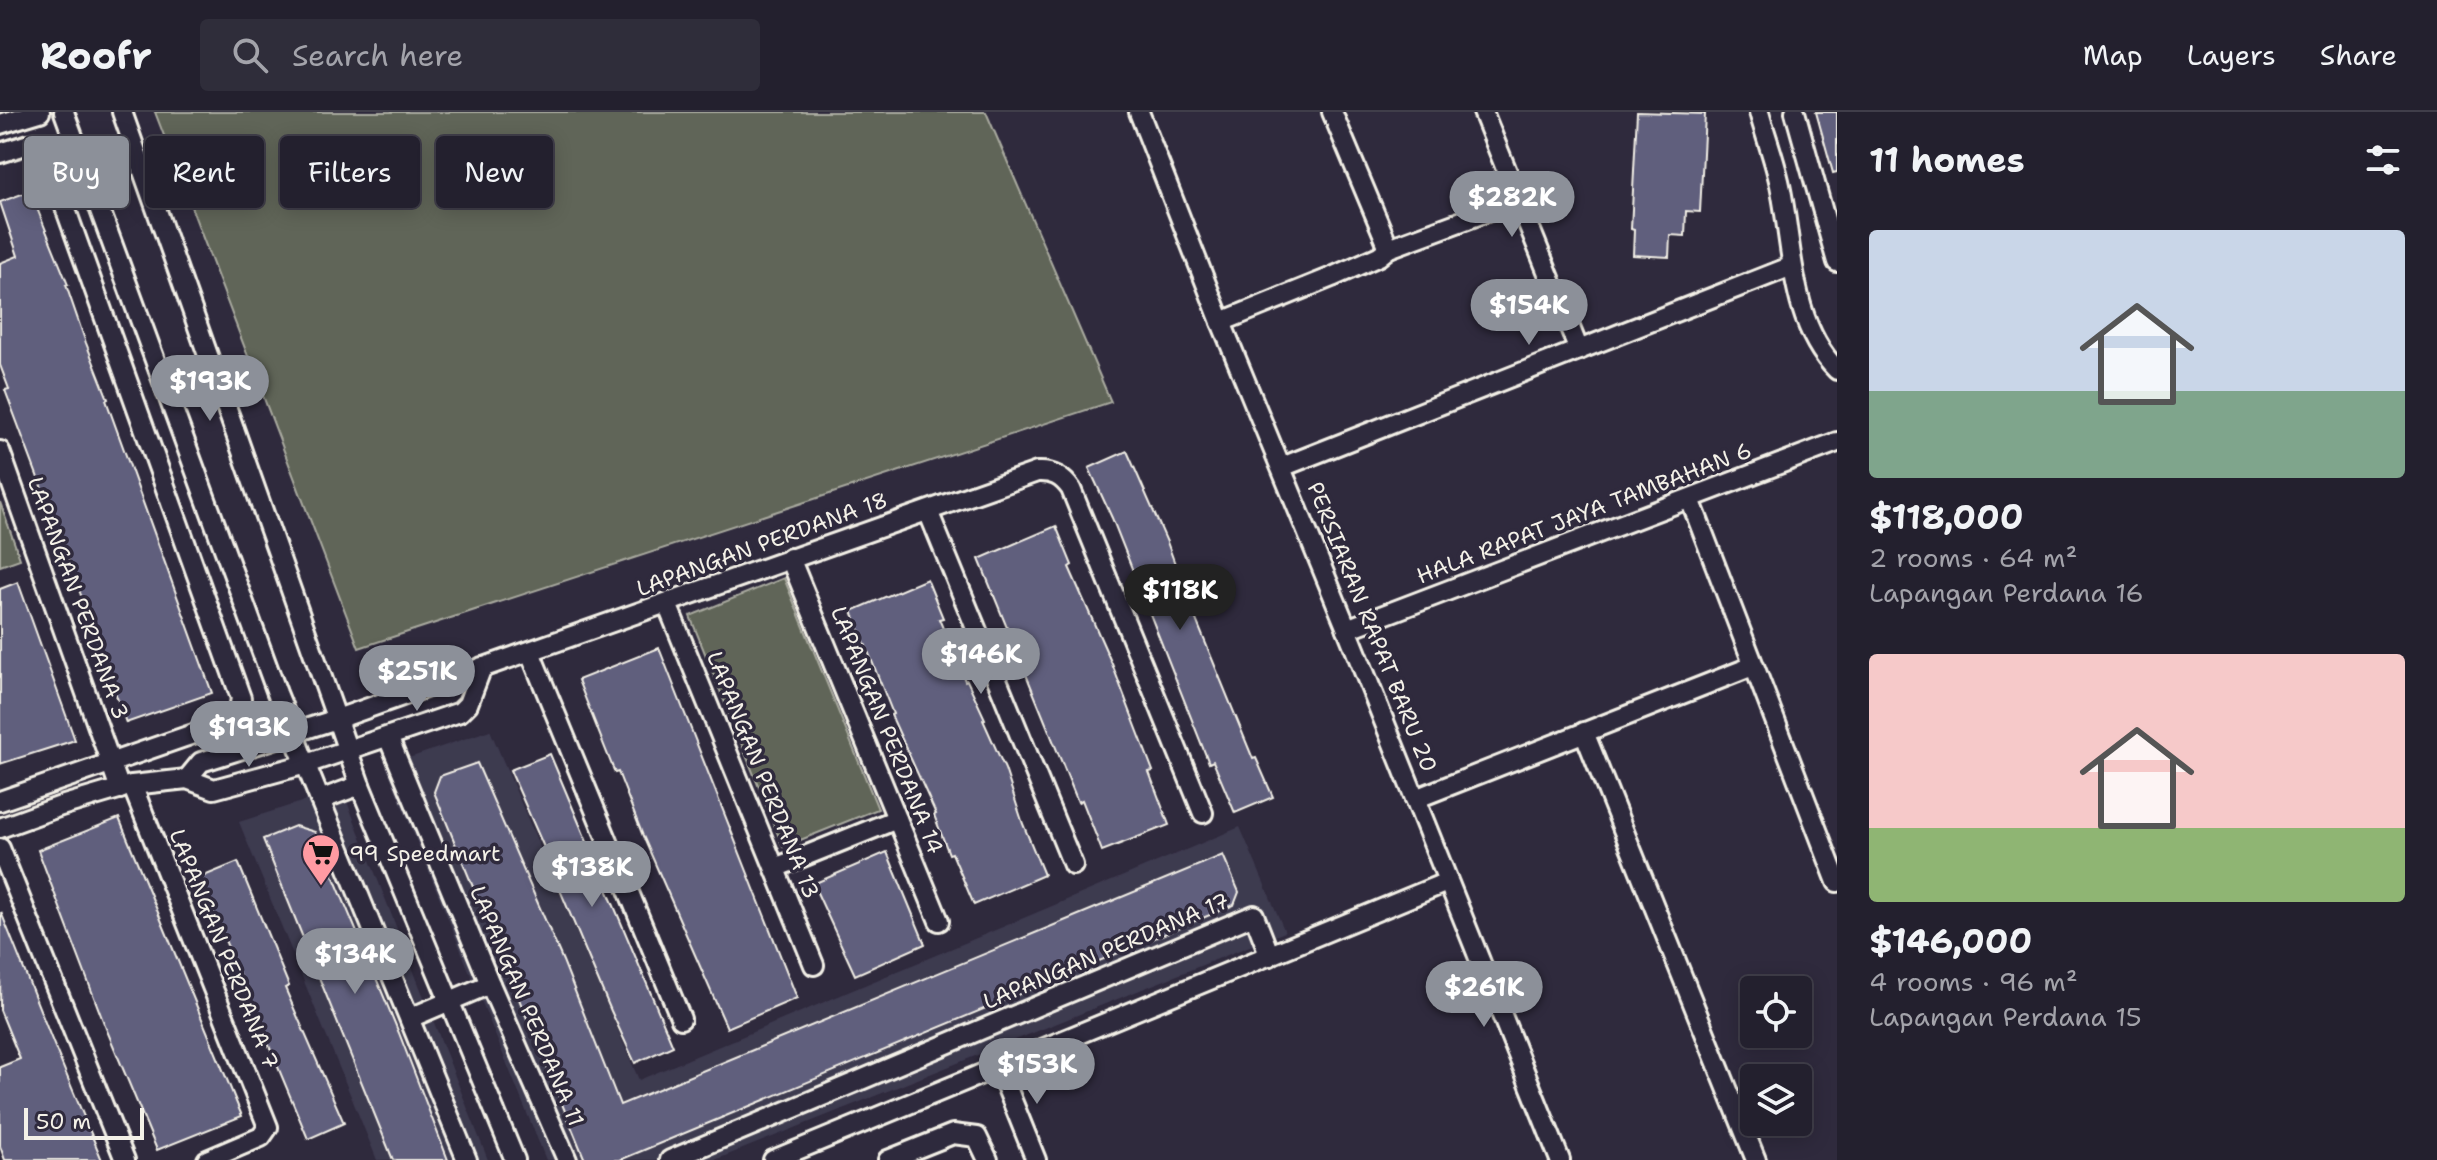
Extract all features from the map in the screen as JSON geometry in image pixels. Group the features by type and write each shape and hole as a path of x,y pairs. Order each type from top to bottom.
{"street":[{"path":"0,124 40,112"},
{"path":"64,112 294,734 467,1160"},
{"path":"122,112 347,751 515,1160"},
{"name":"PERSIARAN RAPAT BARU 20","path":"1139,112 1560,1160"},
{"path":"1332,112 1389,248"},
{"path":"1483,112 1579,350"},
{"path":"1759,112 1781,190 1792,266 1812,336 1822,354 1837,370"},
{"path":"1795,112 1837,262"},
{"path":"0,153 29,144 40,145 241,698 239,710 225,723 0,801"},
{"path":"1221,322 1352,268 1389,248 1519,200"},
{"path":"1282,467 1792,266"},
{"name":"HALA RAPAT JAYA TAMBAHAN 6","path":"1347,629 1837,442"},
{"name":"LAPANGAN PERDANA 3","path":"0,451 110,762 126,787"},
{"name":"LAPANGAN PERDANA 18","path":"187,779 201,762 294,734 790,558 1047,471 1058,475 1071,489 1203,813"},
{"path":"1690,499 1837,882"},
{"path":"928,511 1073,865"},
{"name":"LAPANGAN PERDANA 14","path":"790,558 939,921"},
{"name":"LAPANGAN PERDANA 13","path":"667,604 814,965"},
{"path":"530,652 681,1019"},
{"path":"1415,799 1753,666"},
{"path":"0,828 126,787 187,779 214,789 347,751 460,712 468,704 482,667"},
{"path":"1584,732 1756,1160"},
{"name":"LAPANGAN PERDANA 11","path":"388,737 567,1160"},
{"path":"320,800 360,785"},
{"name":"LAPANGAN PERDANA 7","path":"126,787 262,1108 267,1131 261,1137 207,1160"},
{"path":"775,868 897,819"},
{"path":"0,848 125,1160"},
{"path":"773,1160 1447,882"},
{"name":"LAPANGAN PERDANA 17","path":"670,1160 1254,915 1270,956"},
{"path":"410,1018 490,984"},
{"path":"999,1068 1036,1160"},
{"path":"888,1160 953,1134 977,1137 988,1160"}],"shaded area":[{"path":"490,730 639,1080 1240,827 1285,932 715,1160 546,1160 386,766"},
{"path":"342,789 488,1160 377,1160 239,822"}],"green space":[{"path":"155,112 986,112 1111,402 359,648 192,208 264,208 264,136 164,136"},
{"path":"0,502 20,559 0,566"},
{"path":"784,578 878,809 783,847 690,616"}],"building":[{"path":"1637,112 1705,114 1700,212 1686,211 1685,236 1670,235 1669,257 1633,255 1634,230 1631,229"},
{"path":"1816,112 1837,112 1837,172 1833,173"},
{"path":"24,193 24,208 37,208 68,285 106,400 212,693 126,723 5,390 9,389 0,365 0,263 18,256 0,202"},
{"path":"1127,451 1167,542 1253,759 1256,758 1273,797 1235,813 1213,761 1209,763 1112,518 1089,468"},
{"path":"1056,526 1072,565 1069,567 1112,664 1153,771 1149,772 1169,825 1102,851 1082,800 1078,802 979,559"},
{"path":"927,579 943,618 939,619 985,719 1044,875 974,905 952,853 949,854 936,814 891,715 852,611"},
{"path":"18,582 75,740 0,764 0,589"},
{"path":"659,648 797,998 727,1028 618,772 615,773 578,680"},
{"path":"550,754 673,1046 635,1063 510,770"},
{"path":"477,763 563,961 620,1105 1223,855 1239,892 1234,905 620,1160 585,1160 434,792 440,776"},
{"path":"119,818 242,1116 157,1150 105,1026 38,850"},
{"path":"295,826 315,832 448,1160 393,1160 263,839"},
{"path":"887,852 925,944 855,975 813,884"},
{"path":"238,862 289,986 285,988 344,1123 308,1139 199,878"},
{"path":"1,912 102,1160 5,1160 0,1146 0,1067 20,1059 0,1010"}],"place":[{"name":"99 Speedmart","path":"321,887"}]}
